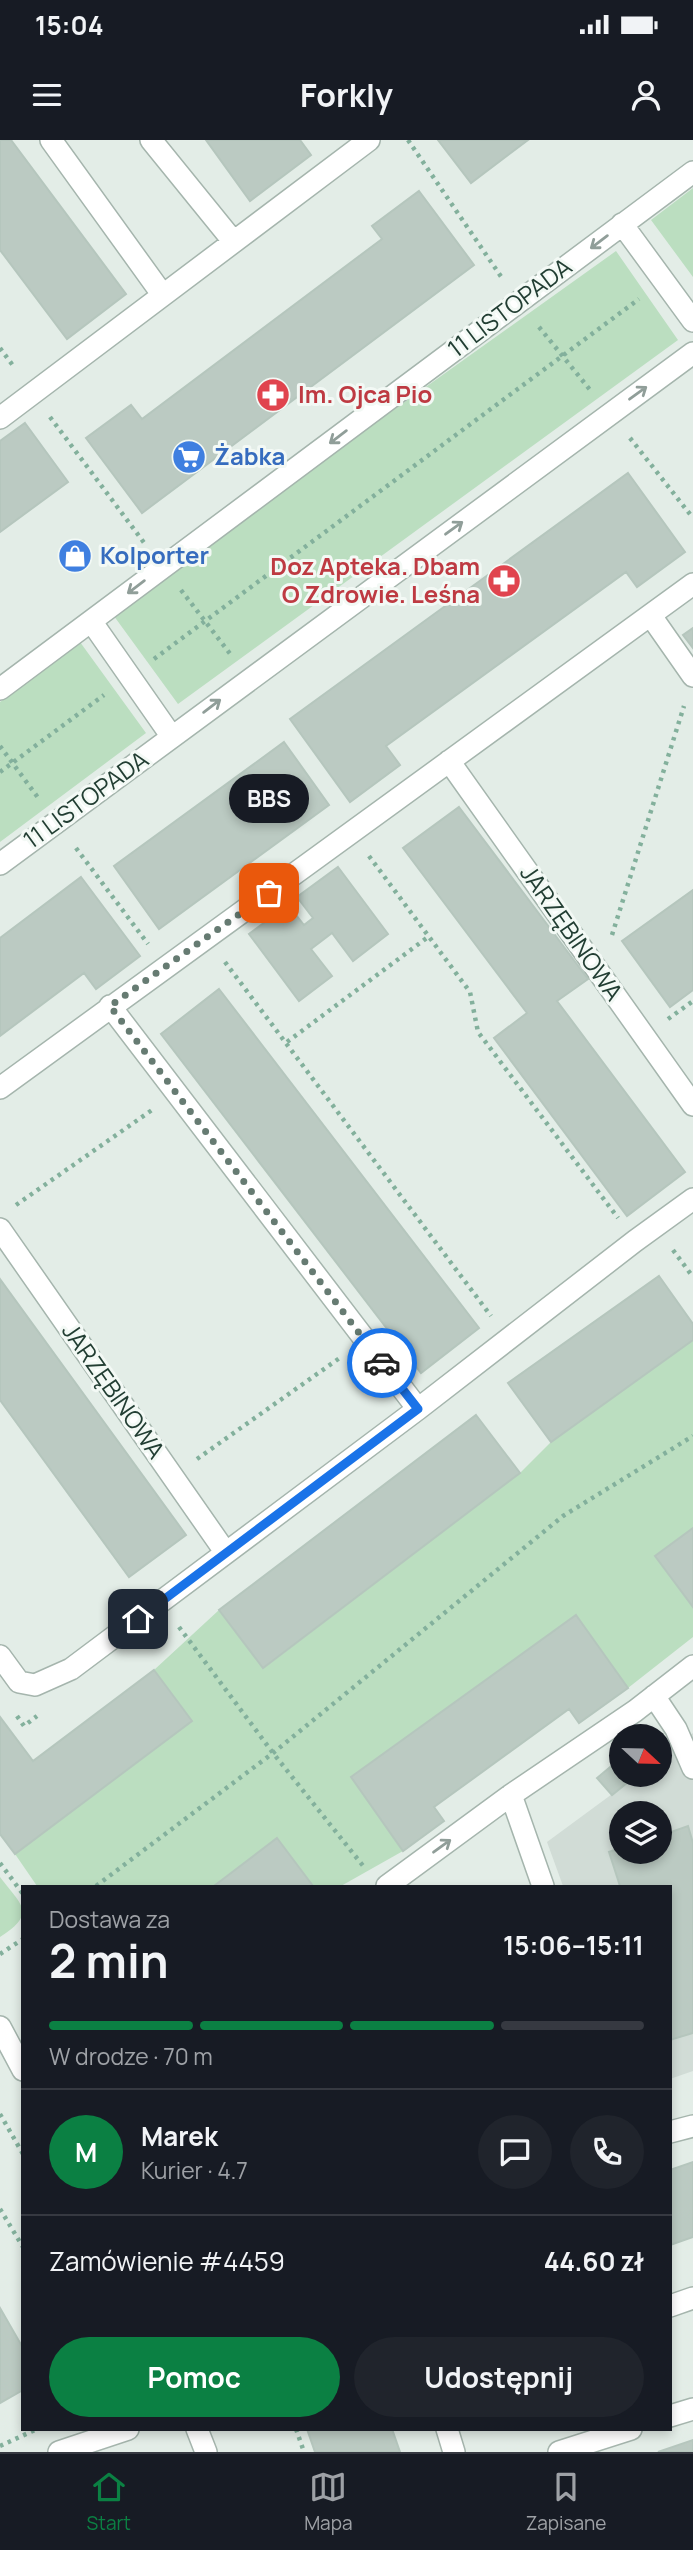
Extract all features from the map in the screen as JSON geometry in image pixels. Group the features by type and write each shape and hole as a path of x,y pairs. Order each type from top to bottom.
{"street":[{"path":"51,140 162,294"},
{"path":"151,140 233,241"},
{"path":"0,418 369,140"},
{"name":"11 LISTOPADA","path":"0,689 693,172"},
{"path":"622,225 693,321"},
{"name":"11 LISTOPADA","path":"0,864 693,352"},
{"path":"0,1088 693,584"},
{"path":"651,616 693,676"},
{"name":"11 LISTOPADA","path":"92,621 173,737"},
{"name":"JARZĘBINOWA","path":"449,761 693,1105"},
{"path":"110,1006 418,1409"},
{"path":"0,1656 19,1682 35,1685 71,1669 693,1199"},
{"name":"JARZĘBINOWA","path":"0,1229 226,1553"},
{"path":"379,1881 511,1795 693,1666"},
{"path":"654,1696 676,1730 693,1768"},
{"path":"511,1795 543,1885"},
{"path":"0,2027 21,2066"},
{"path":"672,2131 693,2126"},
{"path":"672,2305 693,2298"},
{"path":"672,2415 693,2409"},
{"path":"60,2452 122,2431"},
{"path":"198,2431 206,2452"},
{"path":"448,2431 454,2452"},
{"path":"559,2452 625,2431"}],"path":[{"path":"408,140 519,302 693,518"},
{"path":"0,772 664,281"},
{"path":"0,348 248,679"},
{"path":"600,974 685,705"},
{"path":"0,746 165,967"},
{"path":"352,833 470,992 478,1032 635,1241"},
{"path":"287,1042 428,937"},
{"path":"207,938 508,1339"},
{"path":"11,1209 176,1093"},
{"path":"173,1476 365,1340"},
{"path":"97,1885 273,1753 563,1516 693,1436"},
{"path":"161,1602 273,1753 379,1881"},
{"path":"0,1863 21,1891"},
{"path":"0,1954 21,1940"},
{"path":"0,2114 21,2151"},
{"path":"0,2209 21,2244"},
{"path":"0,2446 33,2431"},
{"path":"297,2431 304,2452"}],"shaded area":[{"path":"693,1733 693,2071 672,2078 672,1885 563,1885 547,1842 622,1787 672,1787 672,1749"}],"green space":[{"path":"693,188 693,277 651,220"},
{"path":"616,251 678,340 178,704 111,612"},
{"path":"80,642 146,733 0,842 0,702"},
{"path":"693,1340 693,1637 628,1688 576,1615 352,1777 403,1851 343,1885 312,1885 277,1838 215,1885 36,1885 15,1854 192,1721 154,1670 219,1610 264,1668 520,1473 551,1442"},
{"path":"0,1877 19,1902 21,1917 12,1929 0,1937"}],"building":[{"path":"0,140 11,140 126,294 67,339 0,250"},
{"path":"206,140 300,140 311,155 250,201"},
{"path":"438,140 528,140 471,183"},
{"path":"419,191 474,265 142,513 86,438 131,405 142,419 382,239 372,226"},
{"path":"25,423 68,482 0,532 0,441"},
{"path":"628,473 685,552 637,587 626,572 386,746 400,765 350,802 290,719"},
{"path":"693,628 693,648 683,635"},
{"path":"284,742 329,805 159,929 114,866"},
{"path":"459,807 588,979 557,1001 685,1172 627,1216 494,1038 527,1013 403,848"},
{"path":"338,867 388,934 353,961 332,933 311,949 332,976 299,1001 249,934 288,905 304,925 313,918 297,897"},
{"path":"81,877 140,956 96,989 84,973 0,1036 0,938"},
{"path":"693,890 693,990 670,1007 622,941"},
{"path":"219,989 479,1328 421,1373 161,1034"},
{"path":"659,1276 693,1324 693,1340 551,1442 508,1383"},
{"path":"0,1279 186,1535 129,1577 0,1400"},
{"path":"476,1415 520,1473 263,1668 219,1610"},
{"path":"693,1528 693,1607 655,1556"},
{"path":"576,1615 628,1688 579,1723 569,1709 434,1807 444,1821 403,1851 351,1777"},
{"path":"154,1670 192,1721 15,1854 0,1834 0,1717 33,1761"},
{"path":"609,1768 609,1787 622,1787 612,1795 597,1778"},
{"path":"688,1826 693,1843 693,2033 672,2039 672,1885 620,1885 613,1864 672,1864 672,1832"},
{"path":"277,1838 312,1885 215,1885"},
{"path":"693,2162 693,2237 672,2244 672,2169"},
{"path":"0,2308 21,2345 21,2391 0,2403"},
{"path":"308,2431 393,2431 400,2452 315,2452"},
{"path":"693,2440 693,2452 658,2452"}],"way so far":[{"path":"269,893 110,1006 382,1363"}],"place":[{"name":"Im. Ojca Pio","path":"273,395"},
{"name":"Żabka","path":"189,457"},
{"name":"Kolporter","path":"75,556"},
{"name":"Doz Apteka. Dbam O Zdrowie. Leśna","path":"504,581"},
{"name":"BBS","path":"269,893"}],"route":[{"path":"138,1619 418,1409 382,1363"}]}
